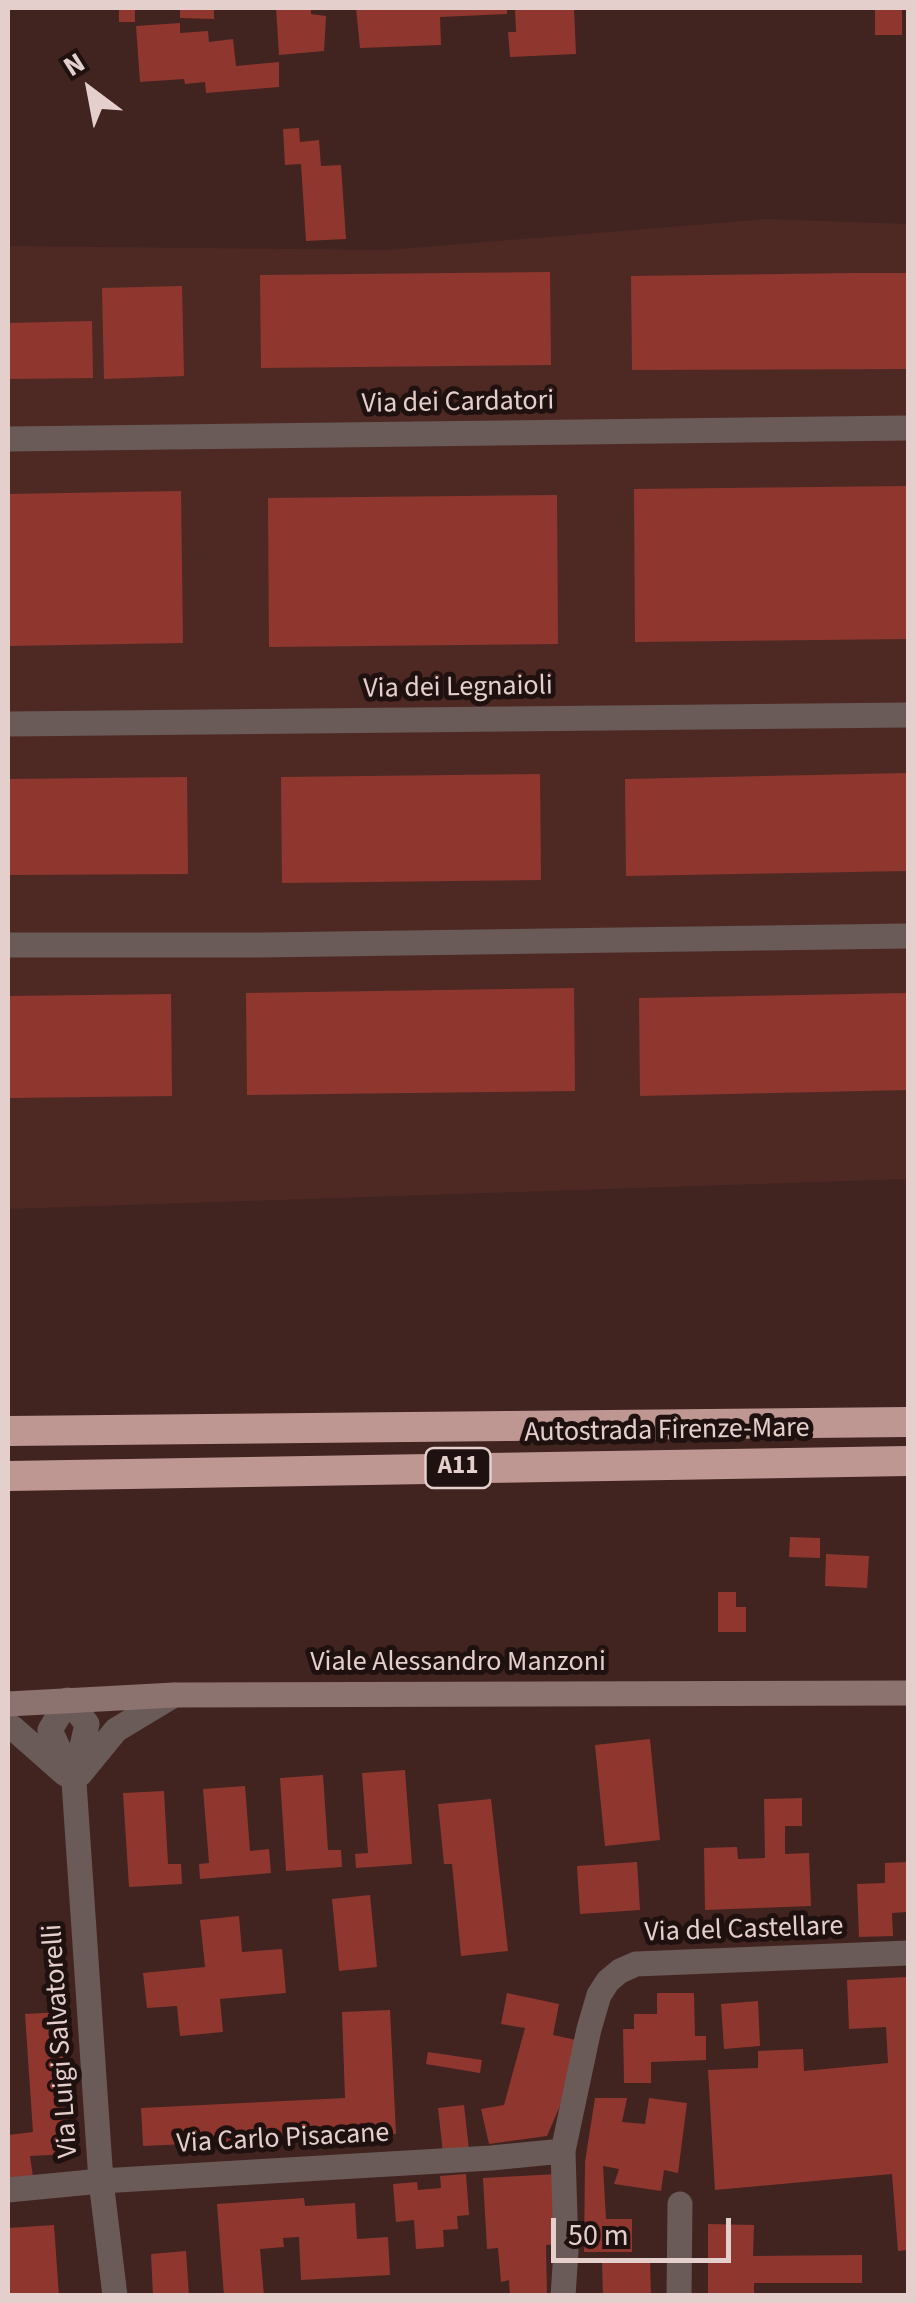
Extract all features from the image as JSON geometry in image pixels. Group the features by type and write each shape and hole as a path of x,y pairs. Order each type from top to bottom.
{"highway":[{"name":"Autostrada Firenze-Mare","path":"8,1431 908,1422"},
{"name":"Autostrada Firenze-Mare","path":"8,1476 908,1462"}],"street":[{"name":"Via dei Cardatori","path":"8,439 908,428"},
{"name":"Via dei Legnaioli","path":"8,724 908,715"},
{"path":"8,946 908,936"},
{"name":"Viale Alessandro Manzoni","path":"8,1704 174,1694 908,1693"},
{"path":"8,1725 74,1782 116,1730 174,1694"},
{"name":"Via Luigi Salvatorelli","path":"68,1700 87,1724 74,1782 102,2181 115,2296"},
{"name":"Via del Castellare","path":"564,2296 563,2150 588,2029 608,1981 636,1964 908,1953"},
{"name":"Via Carlo Pisacane","path":"8,2190 563,2150"},
{"path":"679,2296 680,2204"}],"shaded area":[{"path":"767,219 908,224 908,1179 8,1209 8,246 388,250"}],"building":[{"path":"119,8 135,8 135,22 119,22"},
{"path":"180,8 214,8 214,19 180,18"},
{"path":"276,8 311,8 311,14 326,16 324,51 279,55"},
{"path":"356,8 507,8 507,14 440,17 441,45 360,48"},
{"path":"515,8 574,8 576,54 510,57 508,32 516,32"},
{"path":"875,8 902,8 902,35 875,35"},
{"path":"180,23 180,33 208,31 209,42 233,39 236,66 279,62 279,87 206,93 205,82 140,82 136,26"},
{"path":"299,128 300,142 319,140 321,166 341,165 346,239 306,241 301,164 285,165 283,129"},
{"path":"550,272 551,365 261,368 260,275"},
{"path":"908,273 908,369 632,370 631,276"},
{"path":"182,286 184,376 104,379 102,288"},
{"path":"92,321 93,378 8,379 8,323"},
{"path":"908,486 908,639 635,642 634,489"},
{"path":"181,491 183,643 8,646 8,494"},
{"path":"557,495 558,644 269,647 268,498"},
{"path":"908,773 908,871 626,876 625,779"},
{"path":"540,774 541,880 282,883 281,777"},
{"path":"187,777 188,874 8,875 8,779"},
{"path":"574,988 575,1091 247,1095 246,993"},
{"path":"908,993 908,1090 640,1096 639,998"},
{"path":"171,994 172,1096 8,1098 8,996"},
{"path":"790,1537 820,1538 820,1558 789,1557"},
{"path":"826,1554 869,1556 867,1588 825,1586"},
{"path":"718,1592 736,1592 736,1607 746,1607 746,1632 718,1632"},
{"path":"650,1739 660,1840 605,1846 595,1745"},
{"path":"405,1770 412,1864 356,1868 355,1854 368,1853 362,1773"},
{"path":"323,1775 328,1850 341,1850 342,1867 286,1871 280,1778"},
{"path":"245,1786 250,1851 269,1849 271,1873 200,1879 199,1864 209,1863 203,1789"},
{"path":"164,1791 168,1864 181,1864 182,1884 129,1887 123,1793"},
{"path":"802,1798 802,1826 785,1826 785,1854 809,1853 811,1906 705,1910 704,1848 737,1847 738,1859 765,1858 764,1799"},
{"path":"491,1799 508,1951 461,1956 452,1864 444,1864 438,1804"},
{"path":"637,1862 640,1910 580,1914 577,1866"},
{"path":"908,1862 908,1912 892,1913 893,1936 859,1937 857,1884 885,1883 885,1863"},
{"path":"370,1895 377,1967 339,1971 332,1899"},
{"path":"239,1916 242,1952 282,1949 286,1993 220,1999 223,2032 180,2036 177,2006 147,2008 143,1973 205,1967 200,1920"},
{"path":"908,1977 908,2250 898,2251 892,2174 715,2190 708,2070 758,2068 758,2051 803,2049 804,2071 888,2063 886,2027 849,2029 847,1980"},
{"path":"507,1993 559,2004 553,2035 576,2040 560,2106 547,2136 489,2144 481,2109 504,2105 525,2028 501,2024"},
{"path":"657,1993 694,1993 695,2036 706,2036 706,2060 651,2062 651,2083 624,2083 623,2029 634,2029 634,2014 657,2014"},
{"path":"758,2001 760,2046 724,2049 721,2004"},
{"path":"390,2010 396,2134 143,2146 141,2108 345,2098 342,2012"},
{"path":"61,2012 70,2154 30,2156 33,2177 8,2180 8,2135 33,2132 25,2014"},
{"path":"428,2052 482,2060 480,2073 426,2064"},
{"path":"595,2098 627,2098 622,2122 645,2124 649,2098 687,2103 678,2173 664,2170 661,2191 614,2184 619,2169 603,2166 606,2219 632,2219 632,2252 584,2252 585,2162"},
{"path":"464,2105 469,2150 443,2153 438,2108"},
{"path":"466,2174 469,2215 457,2216 458,2229 443,2230 444,2247 416,2249 414,2220 396,2222 393,2184 417,2182 418,2190 441,2188 440,2176"},
{"path":"558,2174 562,2244 546,2245 547,2296 510,2296 509,2280 501,2282 498,2248 487,2249 483,2178"},
{"path":"304,2198 305,2206 355,2203 357,2239 388,2237 390,2275 301,2280 299,2237 283,2238 284,2247 260,2249 264,2296 224,2296 217,2204"},
{"path":"708,2224 754,2225 753,2256 862,2255 862,2283 754,2283 754,2296 708,2296"},
{"path":"54,2225 59,2296 9,2296 8,2228"},
{"path":"186,2251 189,2296 153,2296 151,2254"},
{"path":"650,2260 651,2296 603,2296 602,2261"}]}
